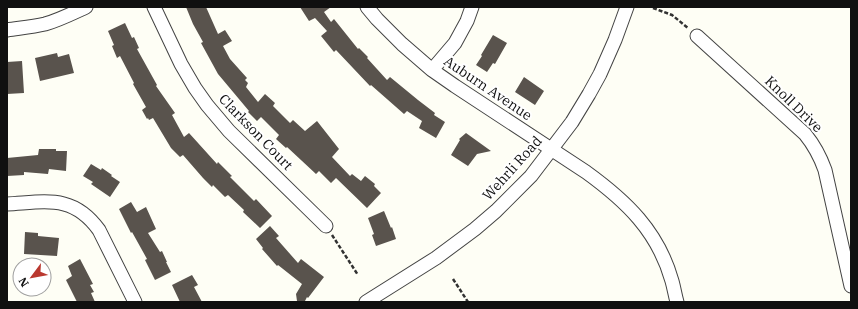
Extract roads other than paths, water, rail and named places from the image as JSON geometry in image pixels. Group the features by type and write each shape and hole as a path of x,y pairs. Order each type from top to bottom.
{"street":[{"path":"7,30 34,26 60,19 86,7"},
{"name":"Clarkson Court","path":"154,7 181,64 207,105 229,131 326,226"},
{"name":"Auburn Avenue","path":"366,7 402,44 432,70 586,172 605,186 633,211 648,229 666,262 673,281 677,302"},
{"path":"432,70 454,43 467,22 472,7"},
{"name":"Wehrli Road","path":"366,302 436,258 475,229 496,211 530,176 572,122 597,80 615,40 627,7"},
{"name":"Knoll Drive","path":"698,36 805,134 814,146 821,158 825,170 847,251 851,286"},
{"path":"7,204 48,201 58,202 72,206 86,215 99,230 135,302"}]}
